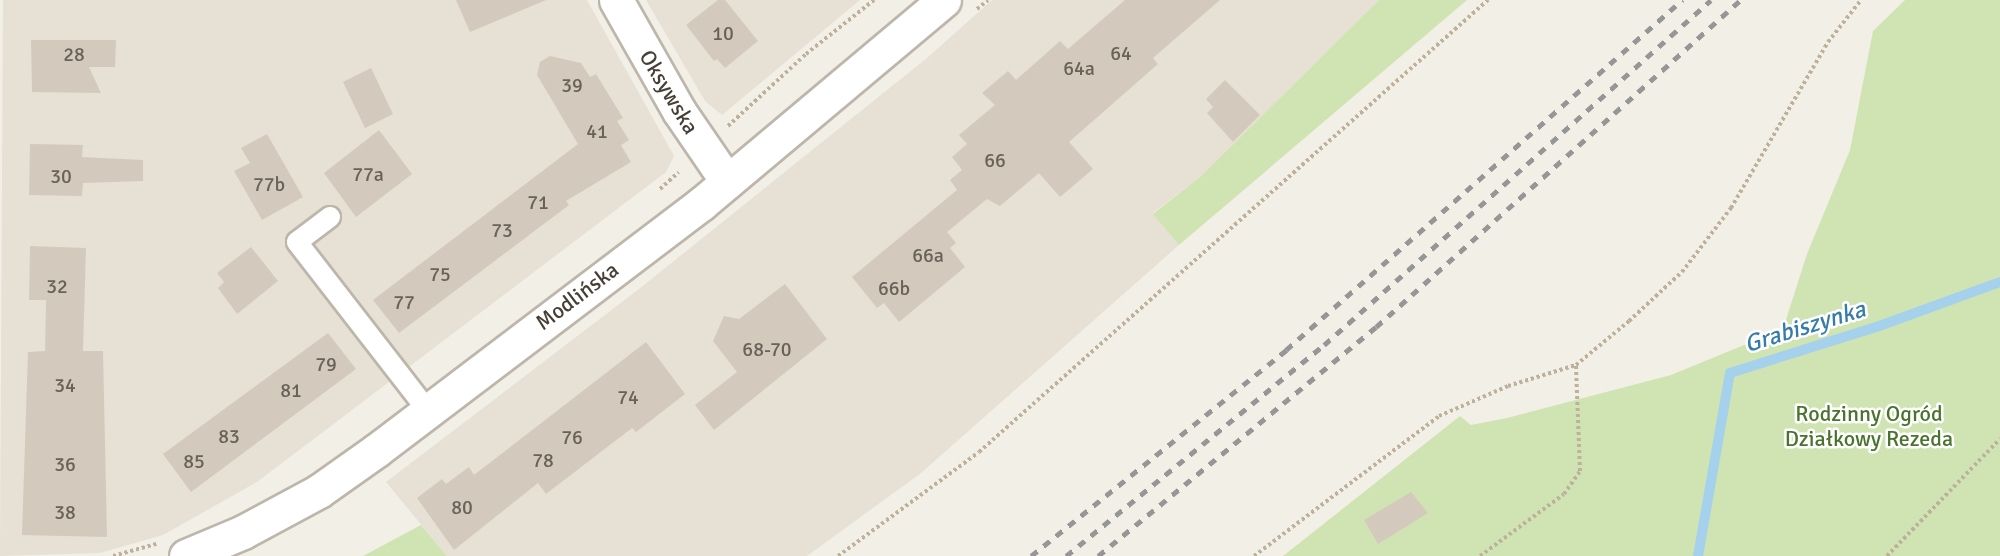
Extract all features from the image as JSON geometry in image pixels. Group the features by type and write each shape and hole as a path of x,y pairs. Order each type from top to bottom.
{"street":[{"name":"Oksywska","path":"616,0 680,111 727,181"},
{"name":"Modlińska","path":"186,556 243,532 319,491 702,204 944,0"}],"lane":[{"path":"330,217 297,242 428,411"}],"path":[{"path":"723,130 806,54 874,0"},
{"path":"838,556 979,452 1488,0"},
{"path":"1254,556 1439,416 1508,386 1576,365 1629,321 1689,262 1731,208 1828,42 1861,0"},
{"path":"1480,556 1564,494 1580,471 1576,365"},
{"path":"1887,556 2000,439"}],"shaded area":[{"path":"3,0 587,0 674,156 666,172 257,482 163,535 100,553 0,556"},
{"path":"646,0 860,0 722,115 705,101"},
{"path":"992,0 1379,0 1200,177 1153,213 1179,245 921,473 807,556 447,556 386,482 639,289 927,58"}],"green space":[{"path":"1379,0 1467,0 1179,245 1153,214 1200,177"},
{"name":"Rodzinny Ogród Działkowy Rezeda","path":"1905,0 2000,0 2000,556 1283,556 1460,416 1471,425 1507,418 1671,375 1783,329 1807,254 1850,150 1873,31"},
{"path":"421,525 447,556 363,556"}],"building":[{"path":"456,0 546,0 470,32"},
{"path":"718,0 725,0 758,41 725,68 717,59 714,61 686,25"},
{"path":"1125,0 1220,0 1153,58 1158,64 1069,142 1093,169 1060,197 1039,173 1000,206 987,199 947,232 956,243 950,248 965,267 899,322 884,303 877,308 852,277 957,190 950,180 962,170 952,157 967,144 959,135 995,105 982,93 1008,71 1016,80 1060,41 1068,49"},
{"path":"31,40 116,40 115,67 89,67 101,93 32,92"},
{"path":"550,56 581,63 590,77 596,74 623,118 617,121 629,140 621,145 631,162 566,201 569,205 399,333 373,300 578,144 537,75 540,62"},
{"path":"371,68 393,114 365,128 343,82"},
{"path":"1225,80 1260,115 1233,142 1207,113 1213,107 1206,99"},
{"path":"379,130 412,174 356,217 324,173"},
{"path":"267,134 303,197 262,220 234,171 250,163 241,148"},
{"path":"30,144 83,145 82,157 143,160 143,181 83,183 82,196 29,195"},
{"path":"30,246 86,248 83,351 103,351 107,537 22,535 28,352 45,351 46,300 29,300"},
{"path":"251,247 278,281 237,314 218,288 224,282 217,273"},
{"path":"785,284 827,339 714,430 695,405 737,372 713,341 724,316 739,319"},
{"path":"328,333 356,369 191,492 163,454"},
{"path":"646,342 685,394 636,432 632,428 546,494 538,483 454,550 417,498 442,479 446,484 469,467 474,475"},
{"path":"1411,492 1428,513 1378,544 1364,520"}],"waterway":[{"name":"Grabiszynka","path":"1698,556 1730,373 1882,325 2000,282"}],"railway":[{"path":"1031,556 1286,350 1682,0"},
{"path":"1066,556 1324,345 1711,0"},
{"path":"1098,556 1376,327 1741,0"}]}
